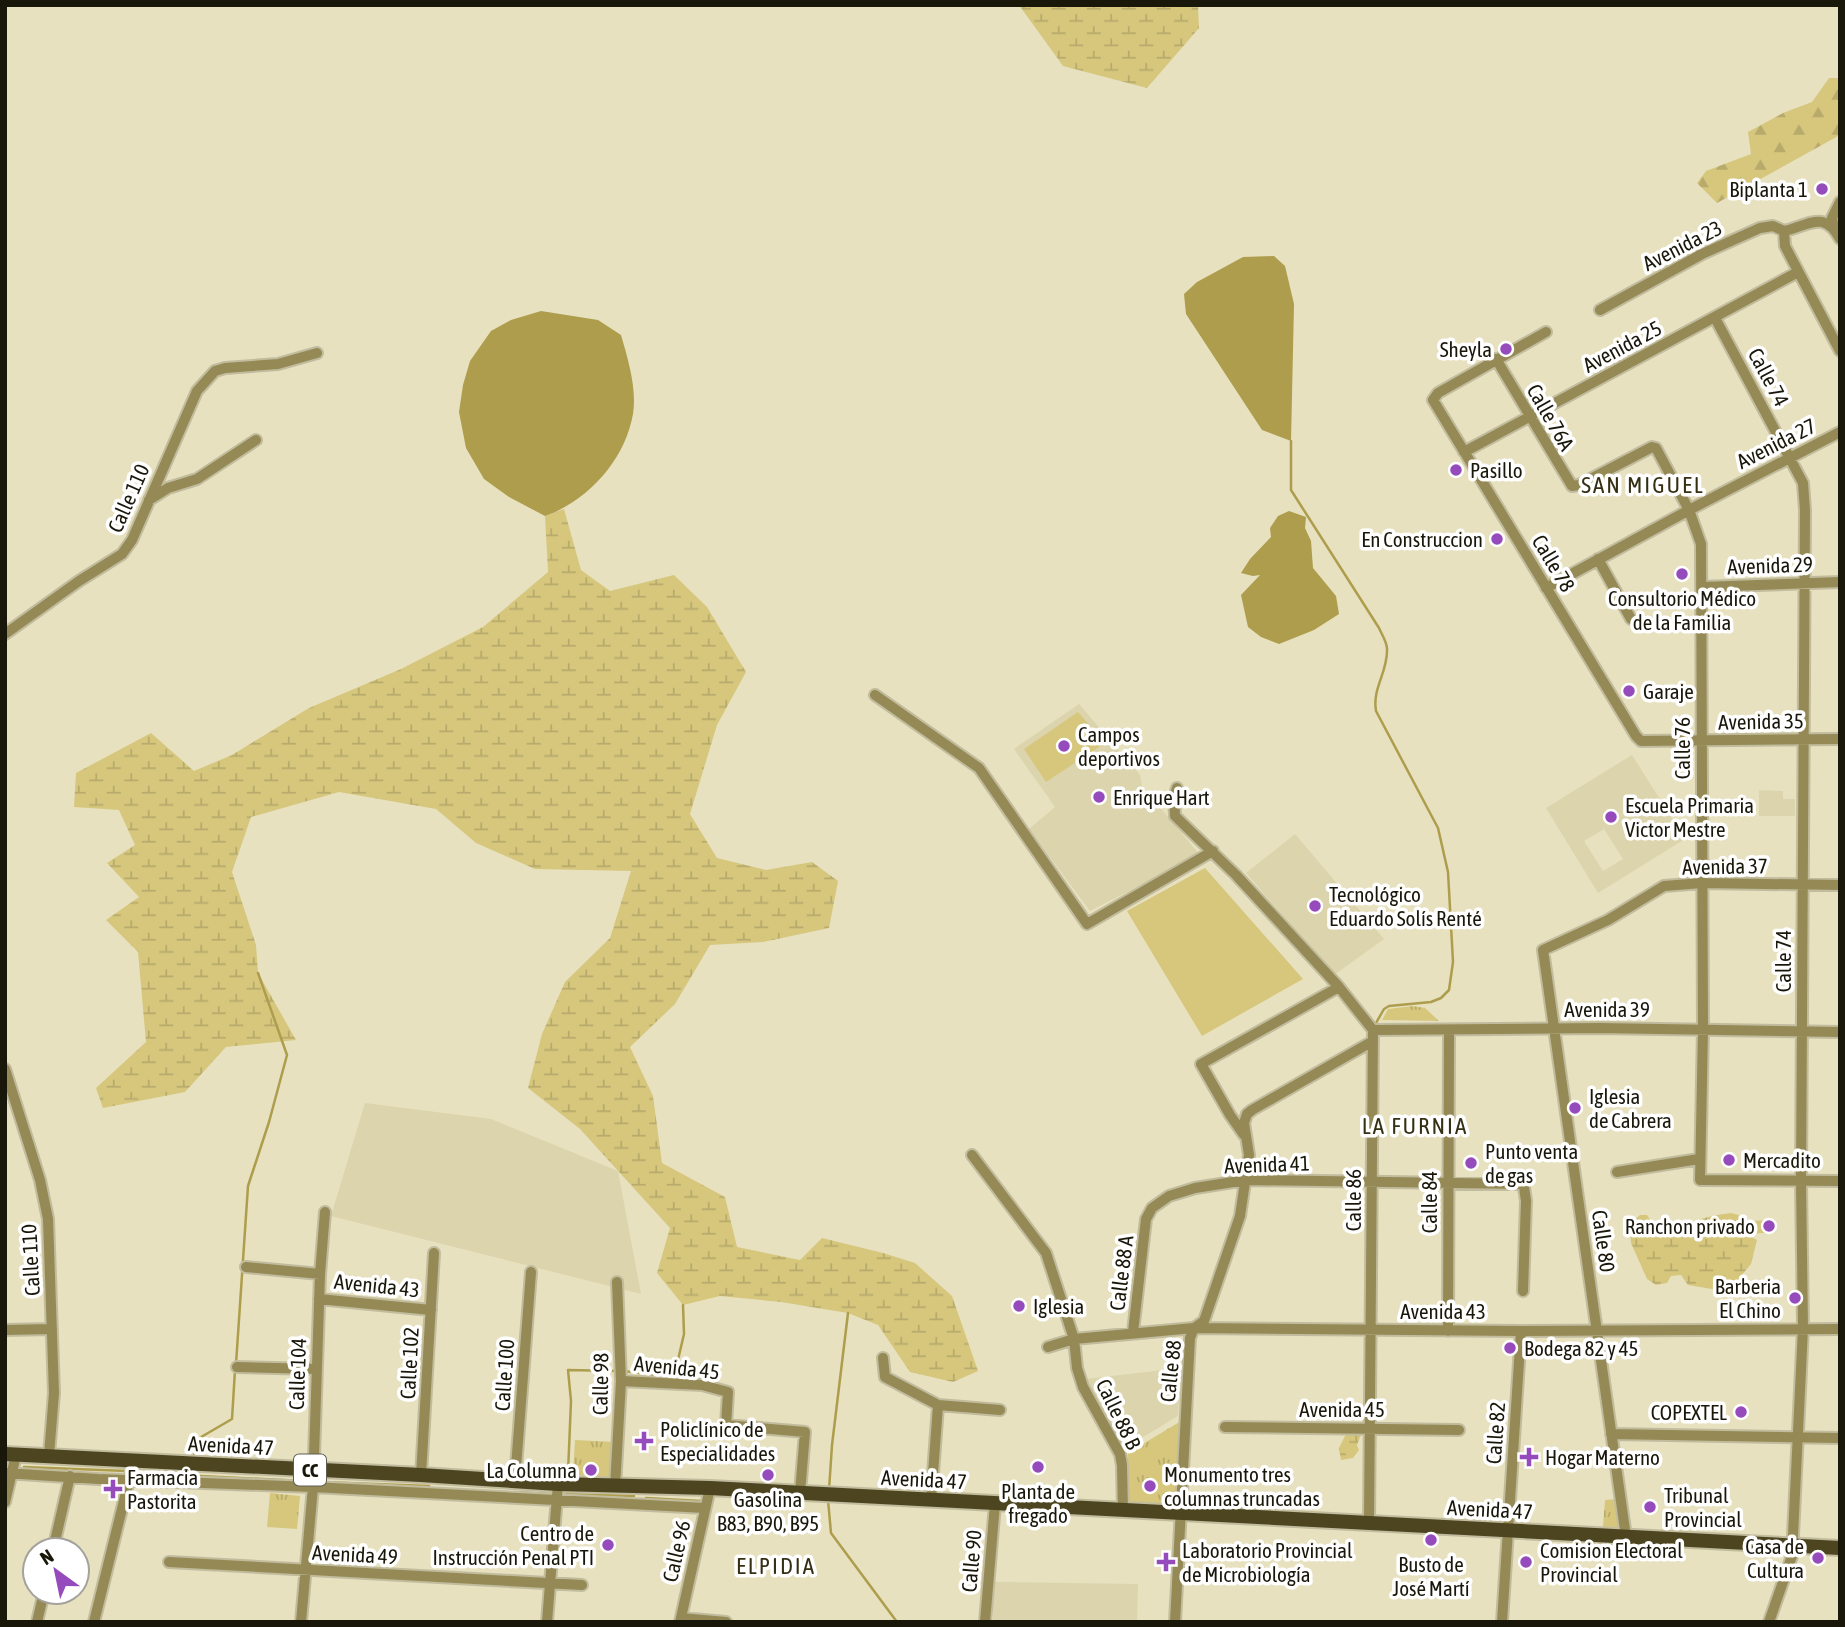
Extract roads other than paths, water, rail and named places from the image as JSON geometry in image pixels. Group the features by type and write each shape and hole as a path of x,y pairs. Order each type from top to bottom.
{"main road":[{"name":"Avenida 47","path":"10,1455 558,1484 710,1488 1840,1548"}],"street":[{"path":"1837,233 1832,218 1840,202"},
{"path":"1837,233 1824,222 1816,221 1784,231 1785,246 1840,351"},
{"name":"Avenida 23","path":"1600,310 1702,254 1748,233 1773,226 1784,231"},
{"name":"Avenida 25","path":"1464,452 1798,272"},
{"name":"Calle 74","path":"1715,318 1803,483 1805,510 1801,1181 1803,1328 1792,1556 1769,1622"},
{"path":"1496,359 1546,332"},
{"name":"Calle 110","path":"5,634 122,554 132,540 197,391 215,371 278,364 317,353"},
{"name":"Calle 76A","path":"1496,359 1528,417 1572,486 1579,485 1652,447 1659,451"},
{"name":"Calle 78","path":"1496,359 1438,393 1434,396 1434,404 1636,736 1641,740"},
{"name":"Avenida 27","path":"1546,588 1840,432"},
{"path":"149,500 168,488 197,479 256,440"},
{"name":"Calle 76","path":"1659,451 1689,510 1701,544 1703,1029 1700,1180 1801,1181"},
{"path":"1598,559 1631,619"},
{"name":"Avenida 29","path":"1702,587 1840,582"},
{"path":"875,695 979,768 1087,924 1213,851"},
{"name":"Avenida 35","path":"1641,740 1840,739"},
{"path":"1177,788 1174,798 1175,816 1213,851 1339,986 1373,1036"},
{"name":"Avenida 37","path":"1543,950 1608,920 1661,887 1702,883 1840,885"},
{"name":"Calle 80","path":"1543,950 1626,1537"},
{"name":"Calle 88","path":"1244,1135 1201,1064 1339,986"},
{"name":"Avenida 39","path":"1252,1110 1373,1036 1449,1030 1554,1028 1840,1032"},
{"name":"Calle 84","path":"1448,1331 1449,1030"},
{"name":"Calle 86","path":"1369,1524 1373,1036"},
{"name":"Calle 110","path":"6,1072 40,1180 48,1219 54,1392 48,1455"},
{"name":"Calle 88","path":"1175,1622 1190,1338 1194,1328 1204,1321 1240,1216 1249,1155 1244,1122 1252,1110"},
{"name":"Calle 88 B","path":"972,1155 1046,1253 1074,1339 1077,1368 1083,1387 1120,1454 1123,1511"},
{"path":"1617,1172 1699,1159"},
{"name":"Avenida 41","path":"1146,1219 1152,1208 1169,1196 1195,1188 1246,1180 1517,1183 1524,1187 1526,1201 1523,1291"},
{"path":"1801,1181 1840,1181"},
{"name":"Calle 104","path":"301,1622 313,1487 320,1274 325,1212"},
{"name":"Calle 88 A","path":"1133,1332 1146,1219"},
{"name":"Calle 102","path":"421,1475 434,1253"},
{"name":"Avenida 43","path":"246,1267 320,1274"},
{"name":"Calle 100","path":"515,1480 531,1272"},
{"name":"Calle 98","path":"615,1486 621,1381 617,1282"},
{"name":"Avenida 43","path":"319,1299 431,1310"},
{"name":"Avenida 43","path":"1048,1347 1074,1339 1194,1328 1448,1331 1840,1329"},
{"path":"5,1330 52,1329"},
{"name":"Calle 82","path":"1502,1622 1521,1331"},
{"path":"883,1358 885,1377 938,1405 1000,1410"},
{"path":"237,1367 316,1369"},
{"name":"Avenida 45","path":"621,1381 702,1385 728,1392 726,1425 805,1432 800,1493"},
{"path":"931,1501 938,1405"},
{"name":"Avenida 45","path":"1225,1427 1459,1430"},
{"path":"1611,1434 1840,1438"},
{"path":"5,1502 10,1455"},
{"path":"94,1622 134,1460"},
{"name":"Avenida 47","path":"9,1473 705,1508"},
{"path":"56,1536 70,1476"},
{"path":"466,1495 467,1478"},
{"path":"547,1622 558,1484"},
{"name":"Calle 96","path":"680,1620 710,1488"},
{"name":"Calle 90","path":"985,1622 995,1504"},
{"name":"Avenida 49","path":"169,1562 582,1585"},
{"path":"680,1620 726,1622"}],"waterway":[{"path":"1291,441 1291,490 1379,628 1387,646 1387,657 1376,695 1376,711 1438,828 1448,872 1453,962 1449,990 1441,998 1431,1002 1389,1006 1384,1009 1376,1023"},
{"path":"236,1364 248,1186 287,1055 258,973"},
{"path":"623,1371 655,1375 677,1364 684,1334 683,1305"},
{"path":"829,1490 848,1313"},
{"path":"194,1454 196,1440 232,1419 235,1370"},
{"path":"568,1473 571,1401 568,1370 616,1371"},
{"path":"24,1467 127,1471"},
{"path":"140,1473 304,1481"},
{"path":"320,1482 429,1486"},
{"path":"515,1492 550,1494"},
{"path":"566,1494 634,1496"},
{"path":"646,1498 701,1501"},
{"path":"828,1500 831,1533 897,1622"}],"place":[{"name":"Biplanta 1","path":"1822,189"},
{"name":"Sheyla","path":"1506,349"},
{"name":"Pasillo","path":"1456,470"},
{"name":"En Construccion","path":"1497,539"},
{"name":"Consultorio Médico de la Familia","path":"1682,574"},
{"name":"Garaje","path":"1629,691"},
{"name":"Campos deportivos","path":"1064,746"},
{"name":"Enrique Hart","path":"1099,797"},
{"name":"Escuela Primaria Victor Mestre","path":"1611,817"},
{"name":"Tecnológico Eduardo Solís Renté","path":"1315,906"},
{"name":"Iglesia de Cabrera","path":"1575,1108"},
{"name":"Mercadito","path":"1729,1160"},
{"name":"Punto venta de gas","path":"1471,1163"},
{"name":"Ranchon privado","path":"1769,1226"},
{"name":"Barberia El Chino","path":"1795,1298"},
{"name":"Iglesia","path":"1019,1306"},
{"name":"Bodega 82 y 45","path":"1510,1348"},
{"name":"COPEXTEL","path":"1741,1412"},
{"name":"Policlínico de Especialidades","path":"644,1441"},
{"name":"Hogar Materno","path":"1529,1457"},
{"name":"Planta de fregado","path":"1038,1467"},
{"name":"La Columna","path":"591,1470"},
{"name":"Gasolina B83, B90, B95","path":"768,1475"},
{"name":"Monumento tres columnas truncadas","path":"1150,1486"},
{"name":"Farmacia Pastorita","path":"113,1489"},
{"name":"Tribunal Provincial","path":"1650,1507"},
{"name":"Busto de José Martí","path":"1431,1540"},
{"name":"Centro de Instrucción Penal PTI","path":"608,1545"},
{"name":"Casa de Cultura","path":"1818,1558"},
{"name":"Laboratorio Provincial de Microbiología","path":"1166,1562"},
{"name":"Comision Electoral Provincial","path":"1526,1562"}],"district":[{"name":"SAN MIGUEL","path":"1643,485"},
{"name":"LA FURNIA","path":"1415,1126"},
{"name":"ELPIDIA","path":"776,1566"}]}
